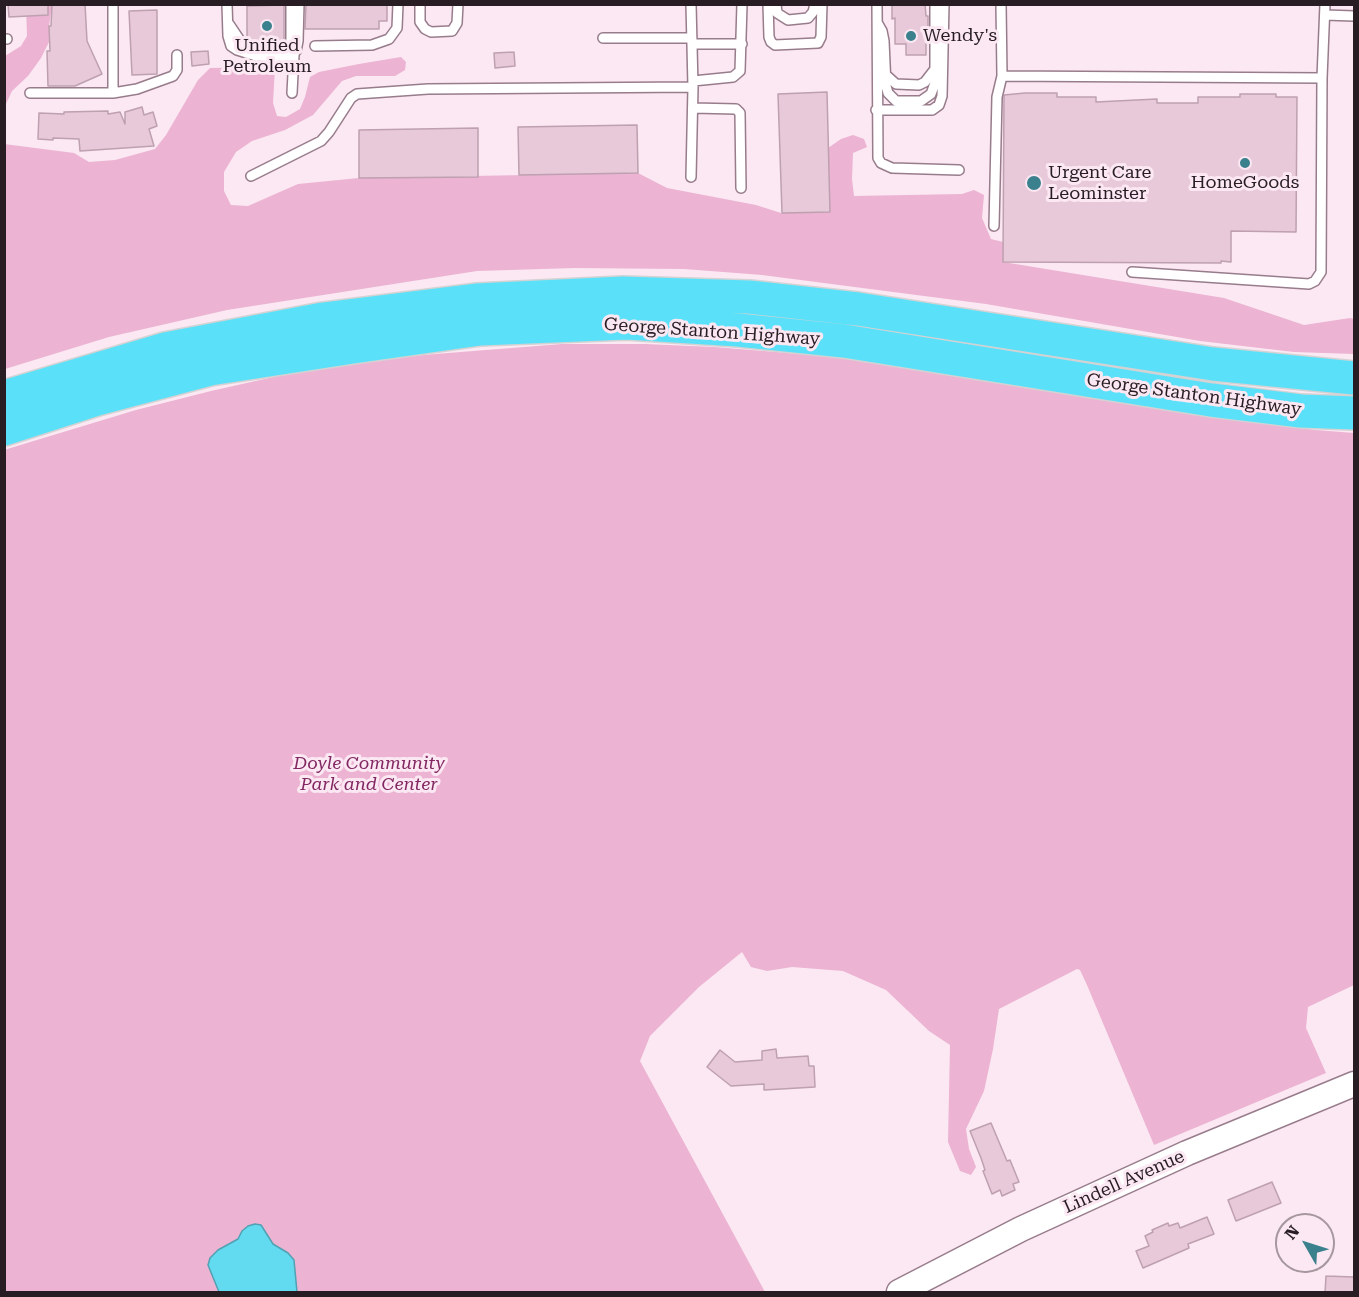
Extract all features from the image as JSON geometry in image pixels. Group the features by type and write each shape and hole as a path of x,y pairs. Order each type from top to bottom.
{"highway":[{"name":"George Stanton Highway","path":"4,397 165,349 322,319 476,300 623,293 749,297 858,309 1213,364 1354,378"},
{"name":"George Stanton Highway","path":"4,429 97,399 210,369 480,329 627,323 738,330 844,341 1211,400 1301,411 1354,413"}],"street":[{"name":"Lindell Avenue","path":"899,1293 1021,1229 1188,1153 1354,1084"}],"lane":[{"path":"113,4 113,93"},
{"path":"227,4 229,44 237,50 256,56 289,58 294,55"},
{"path":"227,19 232,30 247,47 257,50 285,50 291,42 291,4"},
{"path":"292,93 294,55 298,41 298,4"},
{"path":"315,46 372,45 389,39 397,28 398,4"},
{"path":"420,4 420,22 425,29 431,32 452,31 457,23 459,4"},
{"path":"691,4 693,84 691,177"},
{"path":"251,176 321,141 351,98 357,94 428,89 693,84 733,77 740,71 742,4"},
{"path":"768,4 769,37 776,45 818,43 821,37 822,4"},
{"path":"776,4 777,13 788,20 808,18 815,4"},
{"path":"877,4 876,152 881,163 892,168 959,170"},
{"path":"876,22 882,31 886,86 892,99 921,101 926,99 934,88 935,4"},
{"path":"876,110 932,110 939,105 942,96 944,4"},
{"path":"994,226 997,97 1002,76 1001,4"},
{"path":"1132,272 1309,284 1315,281 1321,272 1322,78 1325,4"},
{"path":"1325,15 1354,16"},
{"path":"603,38 742,44"},
{"path":"30,93 113,93 137,88 173,76 177,70 177,55"},
{"path":"886,75 896,84 918,85 925,82 935,69"},
{"path":"1002,76 1322,78"},
{"path":"693,108 736,110 740,113 741,188"}],"green space":[{"path":"26,5 52,5 50,40 41,58 28,76 12,91 5,106 5,56 21,46 27,36"},
{"path":"401,57 406,62 405,70 395,76 356,76 342,81 313,115 285,130 252,141 236,152 224,172 224,191 231,205 248,206 298,184 359,178 638,173 667,188 756,205 781,213 829,212 828,148 841,139 853,135 864,139 867,147 853,153 854,196 962,194 974,190 984,195 982,218 991,239 1003,242 1003,262 1224,298 1304,325 1354,319 1354,354 1294,352 1200,341 986,304 762,275 684,269 575,268 477,271 227,310 109,337 5,369 4,144 74,153 89,162 115,160 155,149 166,135 198,80 210,68 275,67 273,103 277,116 286,117 300,109 310,77 319,72"},
{"name":"Doyle Community Park and Center","path":"562,344 714,347 876,360 1228,419 1354,433 1354,985 1308,1007 1306,1028 1326,1073 1154,1145 1087,985 1080,970 1077,969 999,1009 984,1091 966,1129 969,1149 976,1167 971,1175 960,1171 948,1142 950,1045 929,1031 886,990 843,971 792,967 767,971 751,967 742,952 699,987 650,1036 640,1061 765,1292 5,1292 4,450 136,410 309,369 385,358"}],"water":[{"path":"261,1225 273,1244 288,1253 294,1260 297,1292 219,1292 208,1265 210,1258 218,1250 238,1239 248,1226"}],"building":[{"path":"8,4 48,4 48,15 9,17"},
{"path":"52,4 85,4 87,41 102,74 75,86 48,86 47,51 50,51 49,26 51,26"},
{"path":"387,4 387,21 379,21 379,29 305,29 306,5"},
{"name":"Wendy's","path":"892,4 925,4 926,16 928,16 926,55 906,55 906,44 895,44 895,18 892,19"},
{"name":"Unified Petroleum","path":"284,5 284,43 258,43 247,38 247,6"},
{"path":"157,10 157,74 132,75 129,11"},
{"path":"208,51 209,64 192,66 191,52"},
{"path":"514,52 515,66 495,68 494,53"},
{"path":"827,92 830,212 782,213 778,94"},
{"path":"1057,93 1057,97 1096,97 1096,102 1157,99 1157,103 1198,103 1198,97 1240,97 1240,94 1276,94 1276,97 1297,97 1296,232 1231,231 1231,262 1003,262 1004,95"},
{"path":"142,107 144,115 153,112 157,126 149,129 154,146 80,151 79,139 38,139 39,113 108,111 108,114 120,112 125,124 125,112"},
{"path":"637,125 638,173 519,175 518,127"},
{"path":"478,128 478,177 359,178 359,130"},
{"path":"776,1049 777,1058 808,1056 809,1066 814,1066 815,1087 764,1090 764,1084 731,1086 707,1067 720,1050 735,1062 762,1060 762,1051"},
{"path":"991,1123 1007,1161 1010,1160 1019,1182 1013,1184 1015,1190 1002,1196 1000,1190 992,1194 970,1131"},
{"path":"1272,1182 1281,1203 1236,1221 1228,1200"},
{"path":"1207,1217 1214,1234 1188,1244 1189,1248 1143,1268 1136,1251 1149,1246 1145,1236 1153,1232 1152,1230 1168,1223 1169,1226 1178,1223 1180,1228"},
{"path":"1326,1276 1354,1277 1354,1293 1325,1293"}],"place":[{"name":"Unified Petroleum","path":"267,26"},
{"name":"Wendy's","path":"911,36"},
{"name":"HomeGoods","path":"1245,163"},
{"name":"Urgent Care Leominster","path":"1034,183"}]}
